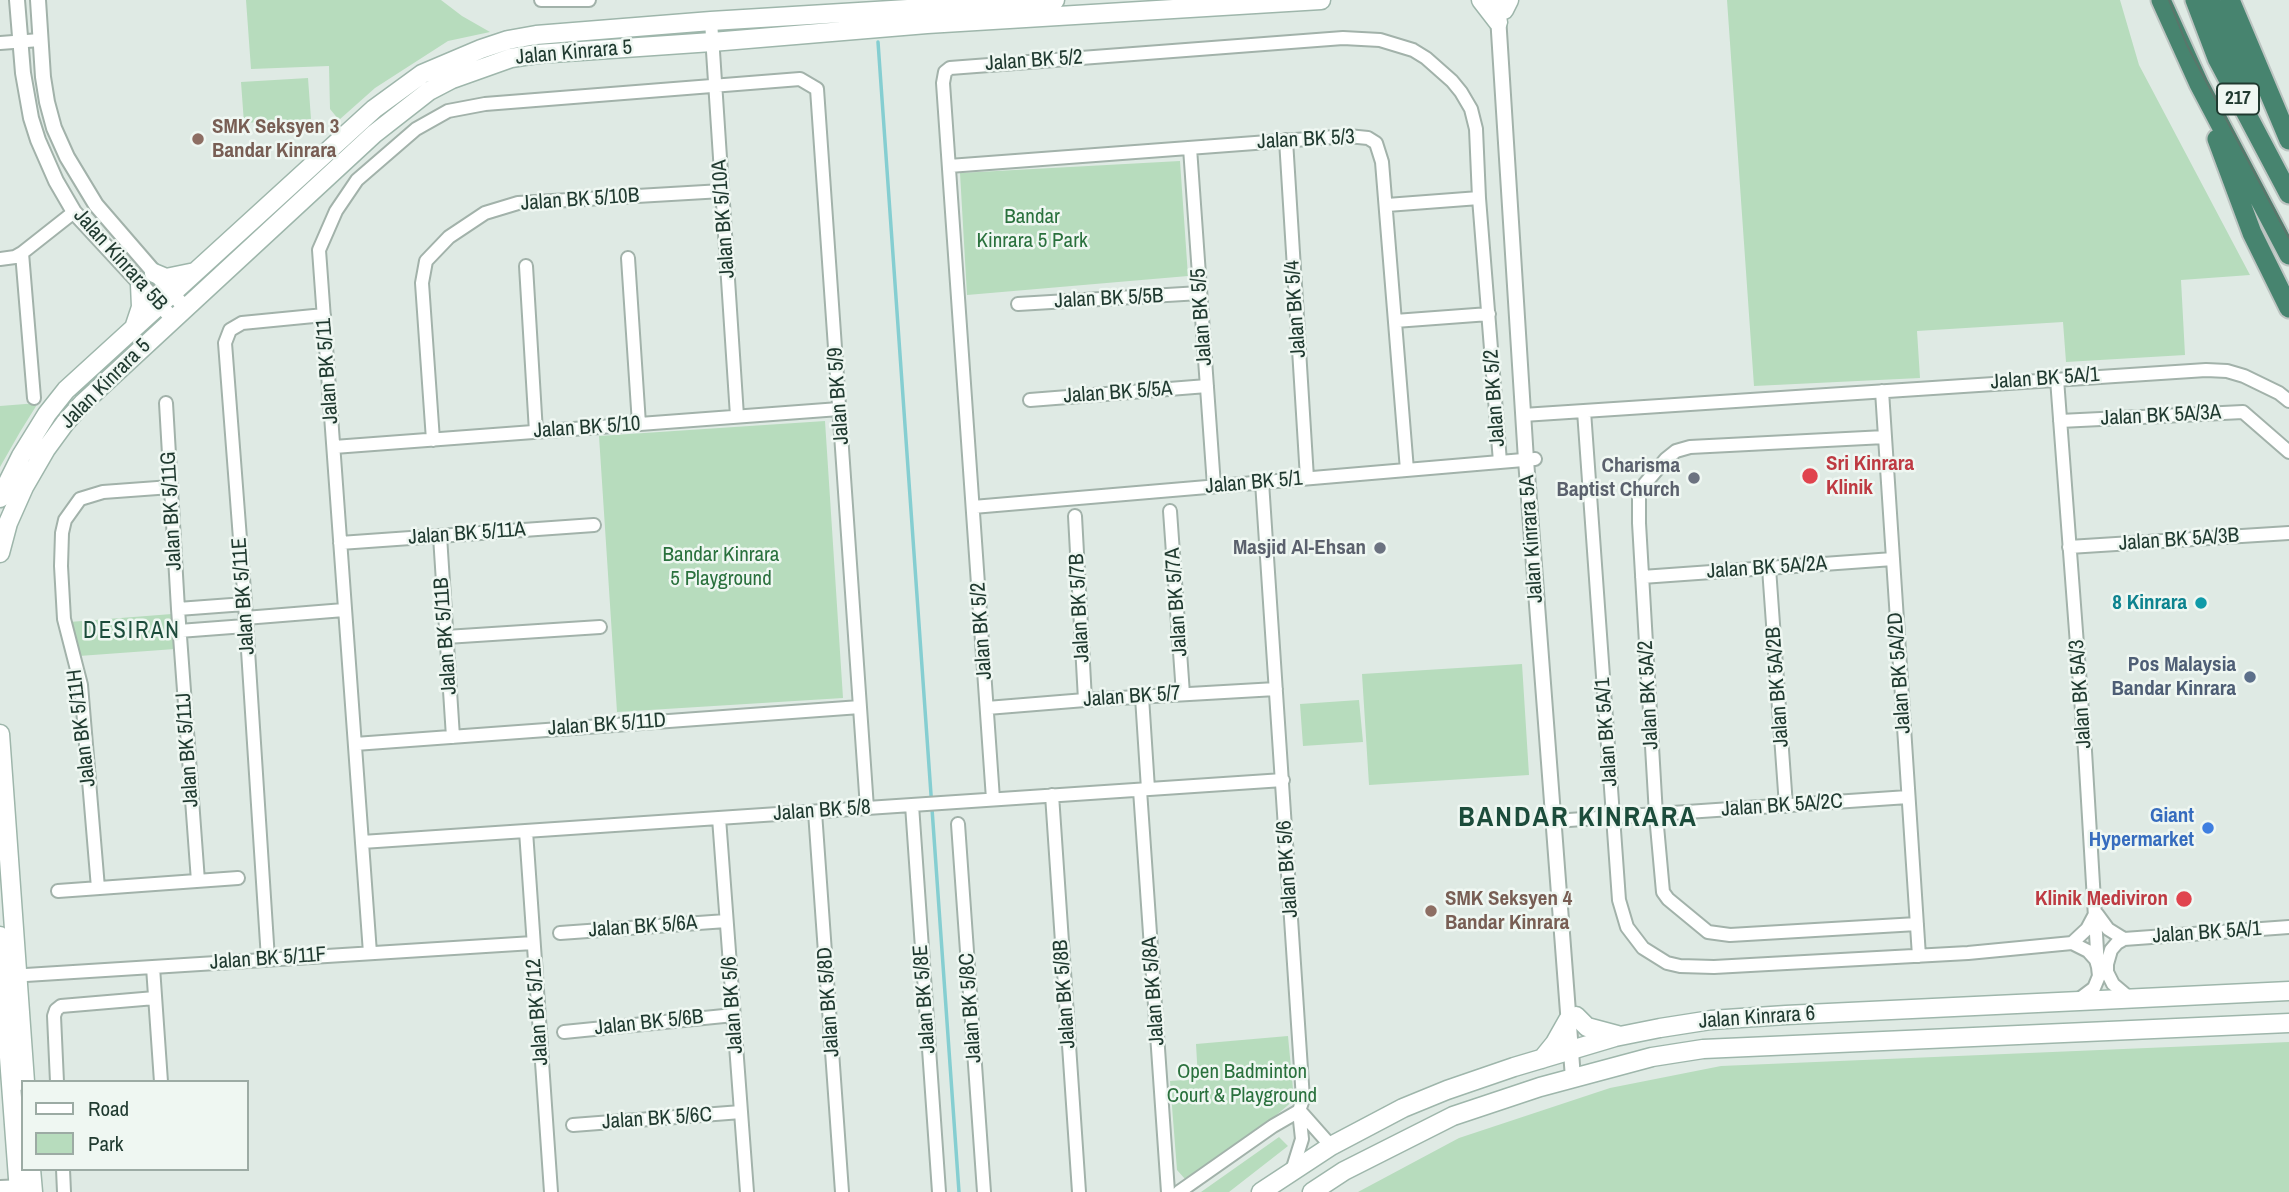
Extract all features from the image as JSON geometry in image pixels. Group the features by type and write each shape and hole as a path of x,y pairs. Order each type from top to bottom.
{"highway":[{"name":"217","path":"2161,0 2199,84 2289,255"},
{"name":"217","path":"2195,0 2217,58 2289,194"},
{"path":"2210,0 2289,180"},
{"path":"2230,0 2289,140"},
{"path":"2199,84 2248,222 2289,308"}],"main road":[{"name":"Jalan Kinrara 5","path":"0,498 21,456 47,414 66,390 134,328 173,307 198,271 374,109 422,74 508,40 536,35 711,21 926,10 1055,0"},
{"name":"Jalan Kinrara 5","path":"0,553 8,523 24,487 46,449 83,402 173,307 374,134 429,91 453,79 511,58 537,54 712,42 926,10 1321,0"},
{"path":"1481,0 1502,6"},
{"path":"134,328 147,279 172,278 198,271"},
{"path":"0,734 10,976 21,1111"},
{"path":"0,936 10,976 25,1080"},
{"name":"Jalan Kinrara 6","path":"1261,1192 1331,1146 1403,1108 1447,1090 1621,1036 1711,1020 2289,991"},
{"path":"1542,1059 1572,1018 1587,1027 1621,1036"},
{"name":"Jalan Kinrara 6","path":"1312,1192 1344,1171 1453,1116 1488,1103 1652,1057 1703,1049 2289,1023"}],"street":[{"name":"Jalan Kinrara 5B","path":"17,0 31,118 56,181 74,212 147,279 173,307"},
{"name":"Jalan Kinrara 5B","path":"38,0 47,102 54,128 67,157 96,205 147,279"},
{"path":"541,0 589,0"},
{"name":"Jalan Kinrara 5A","path":"1502,6 1530,459 1576,1077"},
{"name":"Jalan BK 5/10A","path":"711,21 737,416"},
{"name":"Jalan BK 5/2","path":"993,799 943,83 945,72 950,68 1343,38 1380,40 1413,50 1426,58 1461,92 1471,109 1476,129 1500,462"},
{"path":"0,43 40,40"},
{"name":"Jalan BK 5/9","path":"715,84 800,79 817,89 867,808"},
{"name":"Jalan BK 5/11","path":"370,953 319,250 336,211 357,180 416,129 449,111 485,104 715,84"},
{"name":"Jalan BK 5/3","path":"949,166 1357,135 1376,143 1380,152 1387,205 1407,470"},
{"name":"Jalan BK 5/4","path":"1286,140 1307,478"},
{"name":"Jalan BK 5/5","path":"1190,148 1214,486"},
{"name":"Jalan BK 5/10B","path":"433,440 422,283 426,261 449,237 485,213 518,203 722,191"},
{"path":"1387,205 1479,198"},
{"path":"0,259 22,253 74,212"},
{"path":"22,253 34,398"},
{"path":"628,258 639,424"},
{"path":"526,266 536,432"},
{"name":"Jalan BK 5/5B","path":"1018,304 1200,293"},
{"path":"1395,321 1489,314"},
{"name":"Jalan BK 5/11E","path":"268,960 225,344 230,330 242,323 324,315"},
{"name":"Jalan BK 5A/1","path":"1528,415 2166,371 2227,372 2263,384 2289,401"},
{"name":"Jalan BK 5A/3","path":"2057,379 2099,975 2094,988 2078,1000"},
{"name":"Jalan BK 5/5A","path":"1030,400 1207,386"},
{"name":"Jalan BK 5A/2D","path":"1882,391 1919,956"},
{"name":"Jalan BK 5/11G","path":"166,403 179,620"},
{"name":"Jalan BK 5/10","path":"334,447 839,409"},
{"name":"Jalan BK 5A/1","path":"1584,411 1621,913 1627,928 1643,948 1667,963 1714,967 1919,956 2072,943"},
{"name":"Jalan BK 5A/3A","path":"2060,421 2243,412 2289,452"},
{"name":"Jalan BK 5A/2","path":"1885,437 1705,446 1676,451 1643,486 1639,495 1642,577 1656,815 1663,892 1708,932 1730,935 1917,923"},
{"name":"Jalan BK 5/1","path":"973,507 1530,459"},
{"name":"Jalan BK 5/6","path":"1262,482 1303,1099 1299,1111 1302,1139 1292,1171"},
{"name":"Jalan BK 5/11H","path":"98,888 81,685 64,619 62,533 70,509 80,499 103,492 171,487"},
{"name":"Jalan BK 5/7A","path":"1170,511 1183,694"},
{"name":"Jalan BK 5/7B","path":"1075,516 1085,700"},
{"name":"Jalan BK 5/11A","path":"340,543 594,525"},
{"name":"Jalan BK 5A/3B","path":"2069,547 2289,533"},
{"name":"Jalan BK 5/11B","path":"440,536 453,737"},
{"name":"Jalan BK 5A/2A","path":"1642,577 1893,559"},
{"name":"Jalan BK 5A/2B","path":"1769,568 1786,806"},
{"path":"179,620 344,610"},
{"path":"179,620 245,616"},
{"name":"Jalan BK 5/11J","path":"179,620 198,881"},
{"path":"446,636 600,627"},
{"name":"Jalan BK 5/7","path":"987,708 1276,689"},
{"name":"Jalan BK 5/8A","path":"1142,697 1144,789 1168,1192"},
{"name":"Jalan BK 5/11D","path":"355,744 860,707"},
{"name":"Jalan BK 5/8","path":"362,842 1283,780"},
{"name":"Jalan BK 5/8B","path":"1052,795 1079,1192"},
{"name":"Jalan BK 5A/2C","path":"1558,820 1909,797"},
{"name":"Jalan BK 5/8E","path":"912,805 939,1192"},
{"name":"Jalan BK 5/8D","path":"815,812 842,1192"},
{"name":"Jalan BK 5/6","path":"719,818 747,1192"},
{"name":"Jalan BK 5/8C","path":"958,824 985,1192"},
{"name":"Jalan BK 5/12","path":"526,831 551,1192"},
{"path":"58,891 237,878"},
{"path":"2095,911 2087,929 2072,943 2088,951 2098,967"},
{"name":"Jalan BK 5A/1","path":"2095,911 2108,929 2124,939"},
{"name":"Jalan BK 5/6A","path":"560,933 726,921"},
{"name":"Jalan BK 5A/1","path":"2136,998 2126,995 2113,984 2107,972 2106,964 2111,950 2124,939 2289,927"},
{"name":"Jalan BK 5/11F","path":"10,976 533,943"},
{"path":"153,967 161,1080"},
{"path":"57,1080 56,1010 61,1006 155,998"},
{"name":"Jalan BK 5/6B","path":"564,1032 734,1015"},
{"path":"1179,1192 1273,1126 1299,1111 1331,1146"},
{"name":"Jalan BK 5/6C","path":"573,1125 741,1112"},
{"path":"63,1171 64,1192"},
{"path":"0,1188 27,1185"}],"green space":[{"path":"246,0 441,0 490,32 448,41 375,88 339,120 330,109 329,66 251,69"},
{"path":"1727,0 2120,0 2139,65 2250,275 2181,280 2185,355 2066,362 2063,322 1917,331 1920,378 1754,386"},
{"path":"308,78 311,119 244,123 241,82"},
{"name":"Bandar Kinrara 5 Park","path":"1180,161 1188,276 967,295 960,173"},
{"path":"38,403 20,432 0,467 0,406"},
{"name":"Bandar Kinrara 5 Playground","path":"825,421 843,698 617,712 599,436"},
{"path":"172,614 175,649 79,656 69,622"},
{"path":"1522,664 1529,775 1369,785 1362,674"},
{"path":"1359,700 1363,742 1303,746 1300,704"},
{"name":"Open Badminton Court & Playground","path":"1288,1036 1294,1100 1273,1118 1185,1179 1177,1170 1170,1081 1198,1079 1196,1044"},
{"path":"2289,1042 2289,1192 1358,1192 1459,1138 1610,1088 1721,1066"},
{"path":"1279,1137 1288,1146 1229,1192 1201,1192"}],"waterway":[{"path":"878,42 959,1192"}],"tram line":[{"path":"2169,0 2187,45 2289,238"}],"place":[{"name":"SMK Seksyen 3 Bandar Kinrara","path":"198,139"},
{"name":"Sri Kinrara Klinik","path":"1810,476"},
{"name":"Charisma Baptist Church","path":"1694,478"},
{"name":"Masjid Al-Ehsan","path":"1380,548"},
{"name":"8 Kinrara","path":"2201,603"},
{"name":"Pos Malaysia Bandar Kinrara","path":"2250,677"},
{"name":"Giant Hypermarket","path":"2208,828"},
{"name":"Klinik Mediviron","path":"2184,899"},
{"name":"SMK Seksyen 4 Bandar Kinrara","path":"1431,911"}],"district":[{"name":"DESIRAN","path":"132,632"},
{"name":"BANDAR KINRARA","path":"1578,818"}]}
